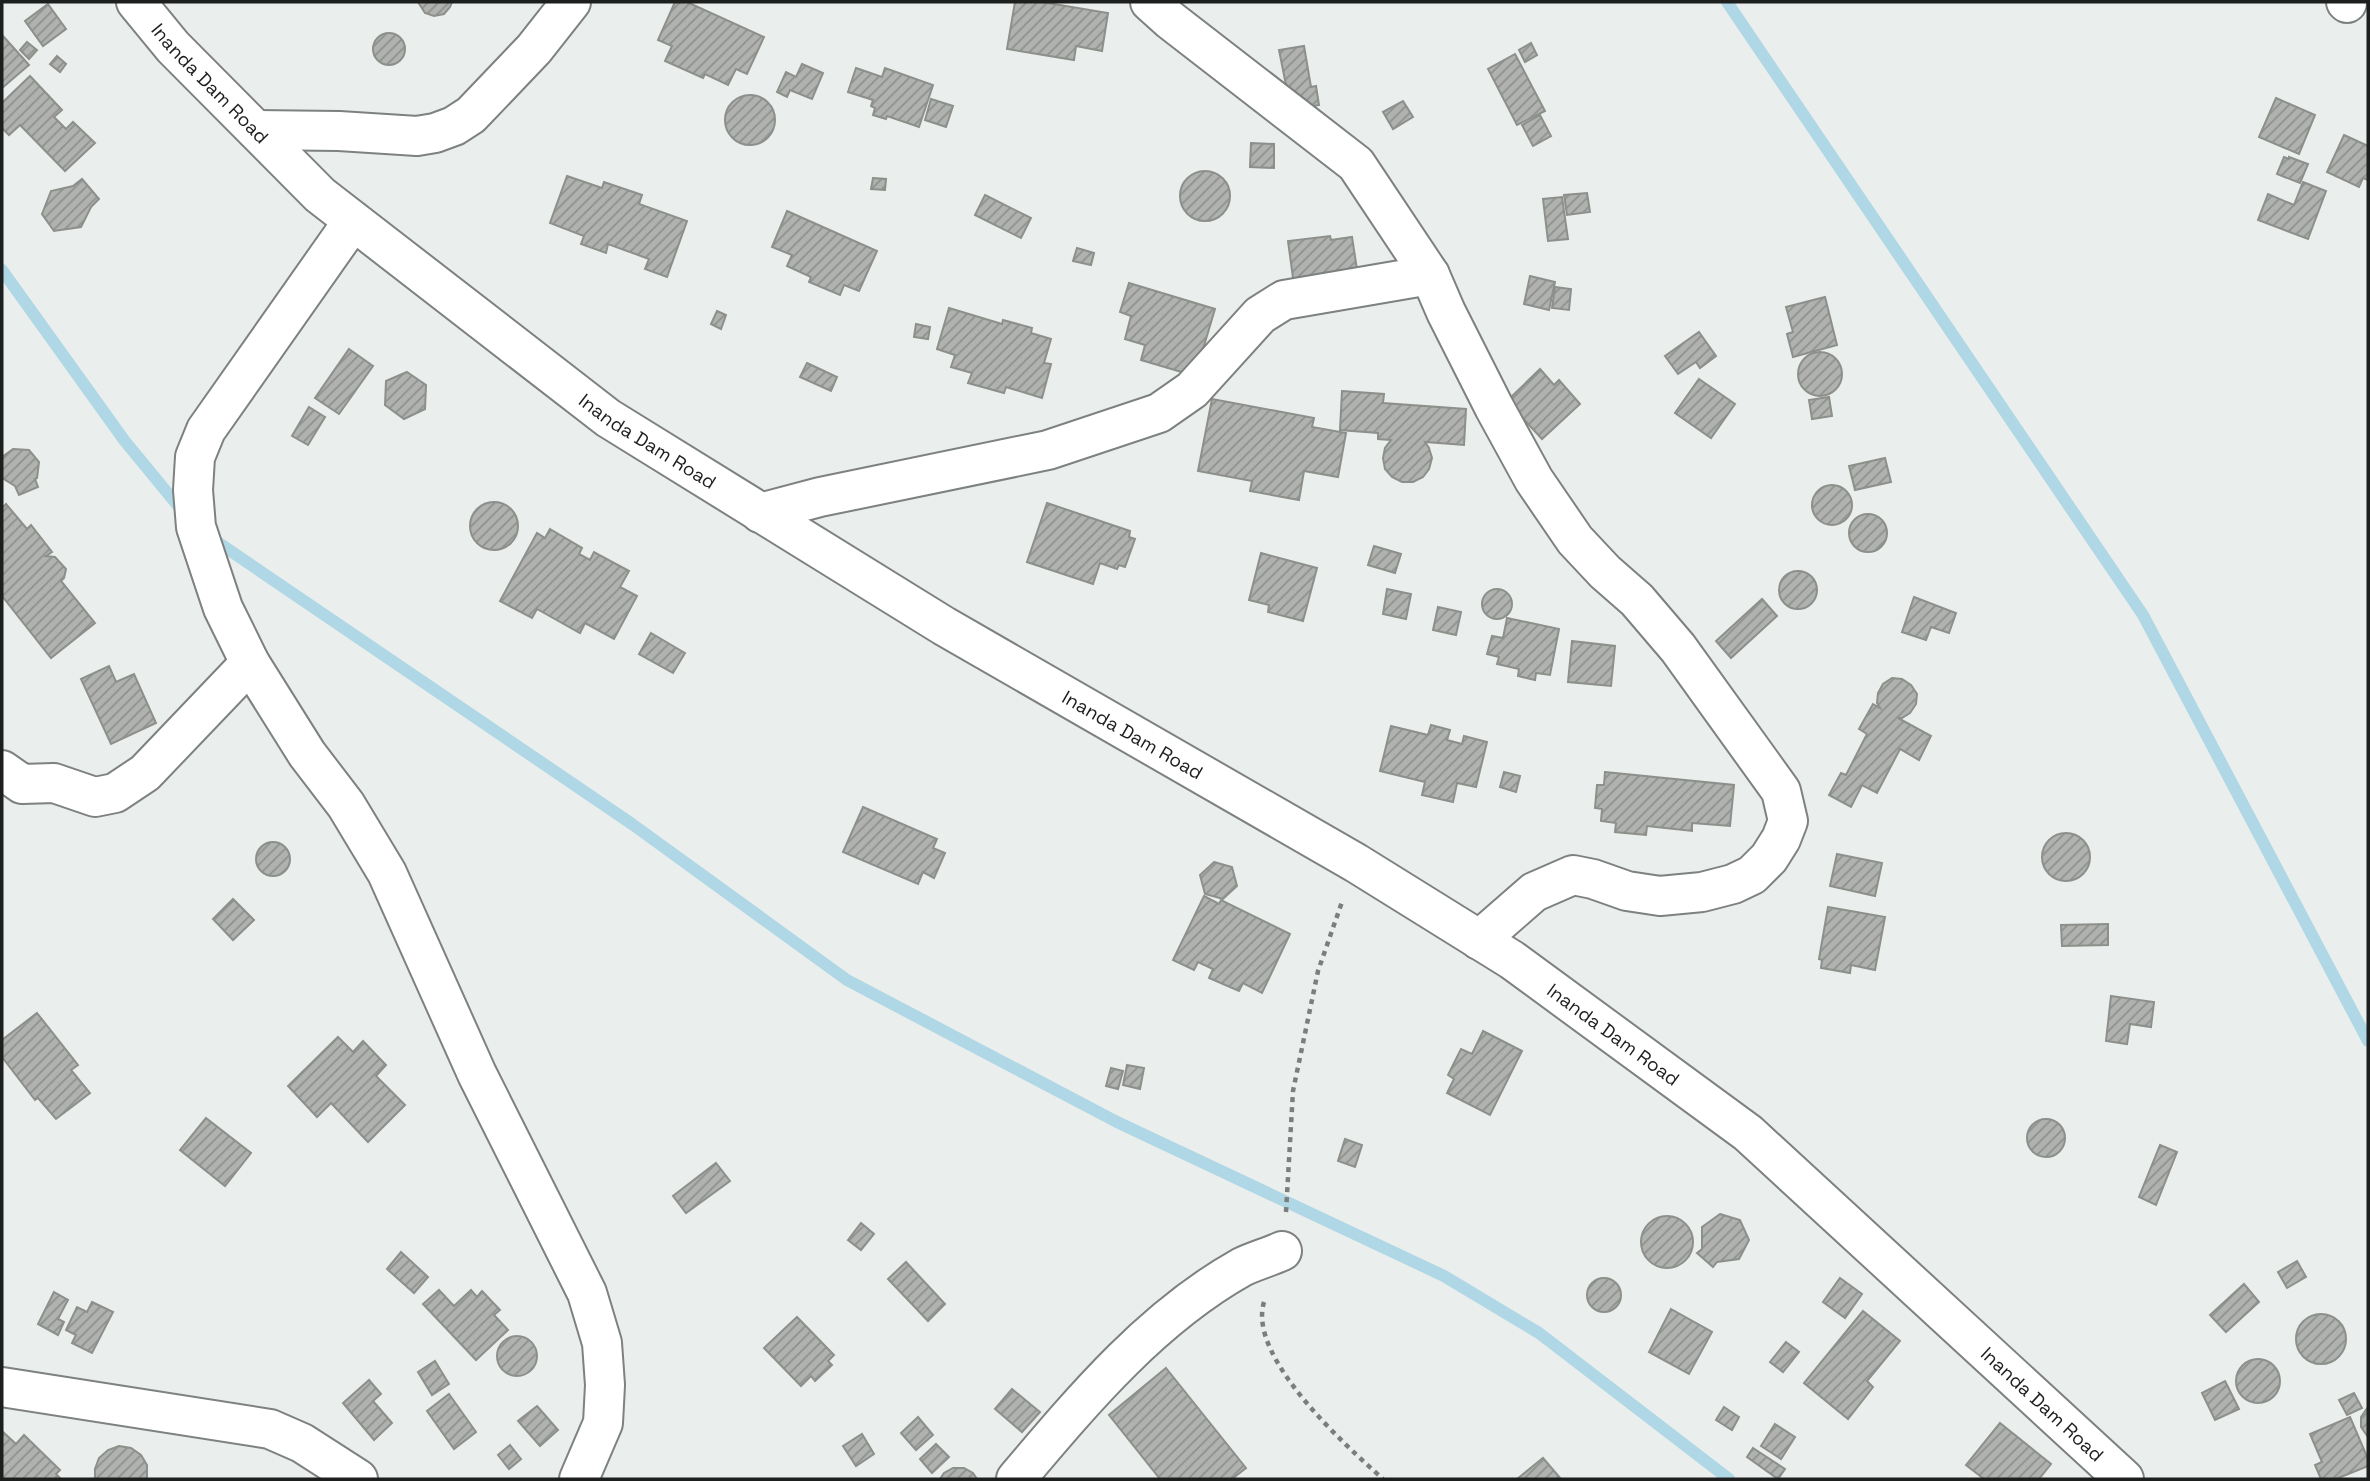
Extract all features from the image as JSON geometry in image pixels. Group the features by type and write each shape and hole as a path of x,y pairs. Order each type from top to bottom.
{"street":[{"name":"Inanda Dam Road","path":"136,2 173,47 320,195 608,418 944,626 1356,863 1512,960 1748,1133 2124,1479"},
{"path":"256,130 417,136 435,133 471,115 534,49 571,2"},
{"path":"1150,2 1356,164 1430,275 1446,313 1534,480 1575,540 1605,572 1637,600 1678,648 1781,791 1788,821 1782,839 1769,858 1752,875 1733,884 1702,892 1661,896 1627,891 1573,875 1534,892 1479,940"},
{"path":"353,221 206,430 195,457 193,490 196,527 223,608 250,663 307,754 346,805 387,873 477,1074 587,1293 601,1343 605,1385 603,1423 579,1479"},
{"path":"761,513 820,497 1048,450 1159,413 1192,390 1237,339 1273,305 1296,296 1318,295 1430,275"},
{"path":"2,770 22,784 54,783 94,797 115,793 145,773 250,663"},
{"path":"1016,1479 1147,1336 1243,1267 1282,1251"},
{"path":"2,1388 271,1429 302,1443 358,1479"}],"path":[{"path":"1356,863 1318,971 1293,1091 1290,1177 1282,1251 1261,1310 1263,1335 1272,1356 1317,1414 1384,1479"}],"building":[{"path":"418,2 452,2 444,14 434,16 425,13"},
{"path":"675,2 687,2 764,37 747,74 736,69 728,85 705,74 703,78 665,61 672,46 658,40"},
{"path":"1015,2 1042,2 1108,13 1102,51 1076,46 1074,60 1007,49"},
{"path":"48,4 66,29 43,46 25,21"},
{"path":"389,33 400,38 405,49 400,60 389,65 378,60 373,49 378,38"},
{"path":"2,37 29,65 2,88"},
{"path":"27,42 37,50 29,59 20,50"},
{"path":"1531,43 1537,55 1525,62 1519,50"},
{"path":"1304,46 1311,87 1316,86 1319,105 1304,108 1288,95 1279,50"},
{"path":"1515,54 1545,111 1517,125 1488,69"},
{"path":"57,56 66,64 60,72 50,64"},
{"path":"802,64 823,73 812,99 790,90 787,97 777,92 786,72 796,77"},
{"path":"856,68 882,77 885,68 933,85 919,127 887,116 886,119 873,115 873,100 848,92"},
{"path":"30,76 62,110 54,117 66,129 73,122 95,143 65,171 20,125 9,135 2,128 2,103"},
{"path":"740,96 760,96 774,110 774,130 760,144 740,144 726,130 726,110"},
{"path":"2276,98 2315,115 2299,154 2259,137"},
{"path":"931,99 953,106 946,127 925,120"},
{"path":"1403,101 1413,117 1393,129 1383,112"},
{"path":"1540,115 1551,136 1533,146 1522,125"},
{"path":"2344,135 2368,146 2368,180 2363,178 2359,187 2327,172"},
{"path":"1251,143 1274,144 1274,168 1250,167"},
{"path":"2284,157 2308,164 2300,183 2277,174"},
{"path":"1205,171 1223,178 1230,196 1223,214 1205,221 1187,214 1180,196 1187,178"},
{"path":"567,176 602,188 604,182 642,195 639,204 687,221 667,277 645,269 649,259 608,244 606,253 581,244 584,236 550,223"},
{"path":"873,178 886,179 885,190 871,189"},
{"path":"82,179 99,199 91,207 81,227 54,231 42,214 51,191 73,186"},
{"path":"2303,182 2326,191 2308,239 2258,220 2268,194 2294,205"},
{"path":"1587,193 1590,212 1567,215 1564,195"},
{"path":"985,195 1031,218 1021,238 975,215"},
{"path":"1562,197 1568,239 1548,241 1543,199"},
{"path":"787,211 877,251 859,291 844,285 840,295 809,282 811,277 787,266 792,255 772,247"},
{"path":"1330,236 1331,240 1352,237 1358,276 1294,285 1288,241"},
{"path":"1077,248 1094,253 1091,265 1073,261"},
{"path":"1530,276 1555,282 1549,310 1524,304"},
{"path":"1129,283 1215,309 1195,376 1141,360 1145,345 1125,339 1131,316 1120,312"},
{"path":"1555,287 1571,289 1569,310 1552,308"},
{"path":"1825,297 1837,345 1793,357 1787,334 1793,332 1786,307"},
{"path":"949,308 1002,324 1003,320 1032,328 1031,333 1051,339 1044,363 1051,364 1042,398 1006,387 1004,393 968,383 972,373 951,367 955,355 937,349"},
{"path":"717,311 726,315 721,329 711,324"},
{"path":"916,324 930,327 928,339 914,337"},
{"path":"1699,332 1716,356 1700,368 1696,362 1678,374 1665,356"},
{"path":"349,349 373,366 339,414 315,398"},
{"path":"1820,352 1835,359 1842,374 1835,389 1820,396 1805,389 1798,374 1805,359"},
{"path":"807,363 837,377 831,391 800,377"},
{"path":"1540,369 1554,385 1559,380 1580,404 1542,439 1507,401"},
{"path":"407,372 426,385 425,409 404,419 385,405 386,381"},
{"path":"1699,379 1735,404 1711,438 1675,413"},
{"path":"1342,391 1384,394 1383,403 1466,409 1464,445 1425,442 1432,458 1429,469 1423,477 1413,482 1402,482 1392,477 1385,469 1385,448 1391,440 1378,439 1378,433 1340,430"},
{"path":"1829,397 1832,416 1812,419 1809,400"},
{"path":"1212,399 1314,418 1312,427 1346,433 1338,477 1304,471 1299,500 1250,491 1252,481 1198,471"},
{"path":"309,407 325,417 308,445 292,436"},
{"path":"13,449 29,450 39,462 35,479 38,487 19,495 15,486 2,478 2,457"},
{"path":"1885,458 1891,482 1855,490 1849,466"},
{"path":"1832,485 1846,491 1852,505 1846,519 1832,525 1818,519 1812,505 1818,491"},
{"path":"494,502 511,509 518,526 511,543 494,550 477,543 470,526 477,509"},
{"path":"1047,503 1130,531 1129,537 1135,539 1125,567 1119,565 1117,569 1100,563 1093,584 1027,562"},
{"path":"6,504 27,529 31,525 52,552 46,556 55,557 66,569 61,581 95,623 51,658 2,596 2,508"},
{"path":"1868,514 1882,519 1887,533 1882,547 1868,552 1854,547 1849,533 1854,519"},
{"path":"550,529 582,548 579,554 590,560 594,552 629,571 620,587 637,596 614,639 585,623 580,633 537,609 532,618 500,601 537,533 545,538"},
{"path":"1374,546 1401,554 1395,573 1368,565"},
{"path":"1261,553 1317,568 1303,621 1268,612 1269,605 1249,600"},
{"path":"1798,571 1811,577 1817,590 1811,603 1798,609 1785,603 1779,590 1785,577"},
{"path":"1387,589 1411,594 1406,619 1383,614"},
{"path":"1497,589 1508,593 1512,604 1508,615 1497,619 1486,615 1482,604 1486,593"},
{"path":"1914,597 1956,613 1949,633 1931,627 1926,640 1902,632"},
{"path":"1762,599 1777,616 1731,658 1716,641"},
{"path":"1438,607 1461,612 1456,635 1433,630"},
{"path":"1507,618 1559,629 1550,675 1536,673 1535,680 1518,676 1519,669 1497,664 1499,657 1487,654 1492,636 1503,638"},
{"path":"651,633 685,653 673,673 639,654"},
{"path":"1572,641 1615,646 1611,686 1568,682"},
{"path":"109,666 116,682 134,674 156,723 111,744 81,679"},
{"path":"1892,678 1902,679 1911,685 1917,694 1916,704 1910,713 1898,718 1931,736 1919,760 1900,749 1877,793 1862,785 1851,807 1829,795 1841,773 1846,775 1867,734 1859,729 1873,704 1880,708 1877,703 1878,693 1883,684"},
{"path":"1431,725 1450,730 1447,740 1462,744 1464,736 1487,742 1476,787 1457,783 1453,802 1422,795 1425,782 1380,771 1391,726 1428,735"},
{"path":"1504,772 1520,776 1516,792 1500,787"},
{"path":"1605,772 1734,785 1730,826 1692,823 1692,831 1647,826 1646,835 1615,832 1616,823 1601,821 1602,809 1595,808 1597,785 1604,785"},
{"path":"863,807 937,839 933,848 945,853 934,878 923,872 918,884 843,852"},
{"path":"2066,833 2083,840 2090,857 2083,874 2066,881 2049,874 2042,857 2049,840"},
{"path":"273,842 285,847 290,859 285,871 273,876 261,871 256,859 261,847"},
{"path":"1837,854 1882,863 1875,896 1830,886"},
{"path":"1214,862 1232,867 1237,886 1223,899 1205,894 1200,875"},
{"path":"1204,896 1219,904 1221,900 1290,934 1262,993 1243,983 1239,991 1209,978 1213,969 1198,962 1194,970 1173,960"},
{"path":"233,899 254,920 233,940 213,919"},
{"path":"1828,907 1885,917 1875,970 1851,965 1850,973 1821,968 1822,960 1819,959"},
{"path":"2108,924 2108,945 2062,946 2061,925"},
{"path":"2111,996 2154,1002 2151,1027 2130,1024 2127,1044 2106,1041"},
{"path":"37,1013 78,1065 71,1070 90,1093 56,1119 38,1098 35,1100 2,1057 2,1040"},
{"path":"1483,1031 1522,1051 1490,1115 1447,1093 1454,1079 1448,1075 1461,1049 1472,1054"},
{"path":"338,1037 353,1052 363,1041 386,1065 376,1076 405,1105 368,1142 331,1103 317,1117 288,1086"},
{"path":"1127,1065 1144,1068 1140,1089 1123,1085"},
{"path":"1111,1068 1123,1071 1118,1089 1106,1086"},
{"path":"206,1118 251,1153 225,1186 180,1150"},
{"path":"2046,1119 2060,1124 2065,1138 2060,1152 2046,1157 2032,1152 2027,1138 2032,1124"},
{"path":"1345,1139 1362,1145 1355,1167 1338,1161"},
{"path":"2160,1145 2177,1152 2156,1205 2139,1197"},
{"path":"716,1163 730,1181 686,1213 673,1196"},
{"path":"1720,1214 1740,1220 1749,1240 1739,1259 1717,1262 1713,1267 1697,1253 1702,1249 1702,1227"},
{"path":"1667,1216 1677,1218 1685,1224 1691,1232 1691,1252 1685,1260 1677,1266 1667,1268 1657,1266 1649,1260 1643,1252 1641,1242 1643,1232 1649,1224 1657,1218"},
{"path":"861,1223 874,1234 861,1250 848,1240"},
{"path":"401,1252 428,1277 414,1293 387,1269"},
{"path":"2297,1261 2306,1277 2287,1288 2278,1272"},
{"path":"906,1262 945,1304 928,1321 888,1279"},
{"path":"1604,1278 1616,1283 1621,1295 1616,1307 1604,1312 1592,1307 1587,1295 1592,1283"},
{"path":"1840,1278 1862,1294 1845,1318 1823,1302"},
{"path":"2244,1284 2259,1302 2226,1332 2210,1315"},
{"path":"439,1290 454,1306 471,1290 477,1297 482,1291 500,1310 494,1315 508,1330 476,1360 423,1304"},
{"path":"54,1292 68,1300 58,1319 64,1322 58,1335 38,1324"},
{"path":"92,1302 113,1312 92,1353 72,1343 76,1335 66,1330 77,1307 87,1312"},
{"path":"1671,1309 1712,1332 1689,1374 1649,1352"},
{"path":"1863,1311 1900,1341 1867,1381 1873,1387 1848,1419 1804,1383"},
{"path":"2321,1314 2339,1321 2346,1339 2339,1357 2321,1364 2303,1357 2296,1339 2303,1321"},
{"path":"797,1317 834,1355 828,1361 832,1365 815,1381 811,1376 801,1386 764,1348"},
{"path":"517,1336 525,1337 531,1342 536,1348 536,1364 531,1370 525,1375 517,1376 509,1375 503,1370 498,1364 497,1356 498,1348 503,1342 509,1337"},
{"path":"1786,1342 1799,1352 1783,1372 1770,1362"},
{"path":"2258,1359 2267,1360 2274,1365 2279,1372 2279,1390 2274,1397 2267,1402 2258,1403 2249,1402 2242,1397 2237,1390 2236,1381 2237,1372 2242,1365 2249,1360"},
{"path":"435,1361 449,1384 432,1395 418,1372"},
{"path":"1166,1368 1246,1468 1232,1479 1160,1479 1109,1415"},
{"path":"369,1380 381,1394 373,1401 392,1423 374,1440 343,1403"},
{"path":"2225,1381 2239,1409 2215,1420 2202,1393"},
{"path":"1012,1389 1040,1412 1022,1432 995,1409"},
{"path":"2354,1393 2362,1408 2347,1415 2339,1400"},
{"path":"449,1394 476,1432 454,1449 427,1411"},
{"path":"537,1406 558,1430 540,1446 518,1421"},
{"path":"1724,1407 1739,1417 1732,1430 1716,1420"},
{"path":"2368,1407 2368,1437 2361,1427 2361,1417"},
{"path":"918,1417 933,1435 916,1450 901,1433"},
{"path":"2350,1417 2368,1459 2368,1466 2336,1479 2321,1479 2315,1465 2322,1462 2310,1434"},
{"path":"2000,1423 2051,1464 2039,1479 1984,1479 1966,1465"},
{"path":"1775,1424 1795,1437 1781,1459 1761,1446"},
{"path":"2,1431 16,1444 24,1435 60,1470 56,1474 61,1479 2,1479"},
{"path":"862,1434 874,1454 856,1466 843,1446"},
{"path":"936,1444 949,1457 932,1473 920,1459"},
{"path":"510,1445 521,1459 509,1469 498,1455"},
{"path":"119,1446 131,1448 141,1455 147,1465 147,1479 95,1479 99,1458 108,1450"},
{"path":"1753,1448 1785,1469 1778,1479 1747,1457"},
{"path":"1543,1458 1561,1479 1517,1479"},
{"path":"953,1468 964,1468 977,1479 940,1479"}],"waterway":[{"path":"1727,2 2143,615 2368,1041"},
{"path":"2,270 124,440 184,513"},
{"path":"210,537 632,824 847,980 1117,1122 1444,1276 1539,1333 1729,1479"}]}
